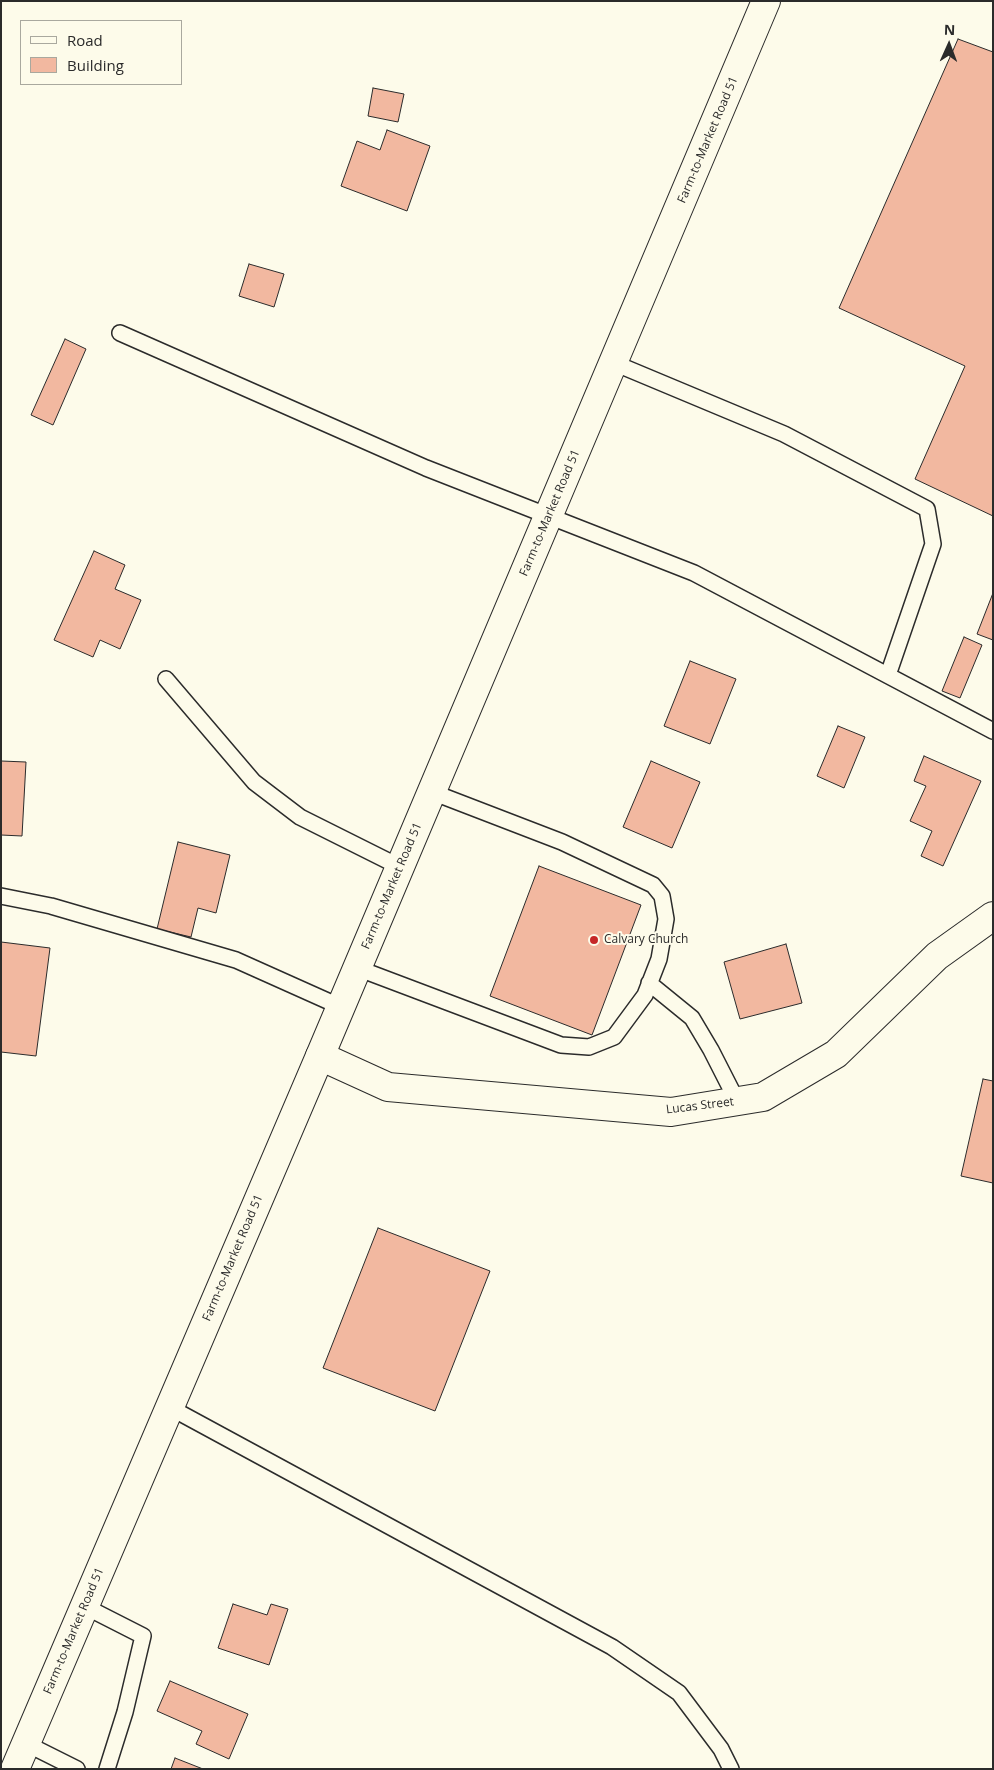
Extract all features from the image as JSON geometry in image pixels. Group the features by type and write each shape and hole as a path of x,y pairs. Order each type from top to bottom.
{"main road":[{"name":"Farm-to-Market Road 51","path":"15,1769 320,1056 766,1"},
{"name":"Lucas Street","path":"320,1056 388,1087 671,1112 763,1097 836,1054 937,956 993,916"}],"lane":[{"path":"120,332 426,468 694,573 993,730"},
{"path":"614,363 784,434 927,509 933,544 888,676"},
{"path":"166,679 254,782 300,817 400,867"},
{"path":"357,968 561,1045 589,1047 614,1037 645,995 660,959 666,919 662,896 653,885 562,842 432,792"},
{"path":"1,896 51,906 236,960 341,1006"},
{"path":"650,983 692,1018 711,1050 736,1101"},
{"path":"169,1407 612,1647 679,1693 721,1749 731,1769"},
{"path":"84,1606 143,1636 124,1712 107,1769"},
{"path":"26,1743 77,1769"}],"building":[{"path":"958,39 993,52 993,516 915,479 965,366 839,308"},
{"path":"373,88 404,94 398,122 368,116"},
{"path":"387,130 430,146 407,211 341,186 357,141 380,150"},
{"path":"249,264 284,274 274,307 239,296"},
{"path":"65,339 86,349 53,425 31,415"},
{"path":"94,551 125,565 115,589 141,600 120,649 100,640 93,657 54,640"},
{"path":"993,593 993,640 977,634"},
{"path":"964,637 982,645 960,698 942,691"},
{"path":"690,661 736,679 710,744 664,726"},
{"path":"838,726 865,737 844,788 817,776"},
{"path":"924,756 981,781 943,866 921,856 932,831 910,821 926,786 914,781"},
{"path":"1,761 26,762 22,836 1,835"},
{"path":"651,761 700,782 672,848 623,827"},
{"path":"178,842 230,855 216,913 198,908 191,937 157,929"},
{"path":"539,866 641,905 592,1035 490,996"},
{"path":"1,942 50,948 36,1056 1,1052"},
{"path":"786,944 802,1003 740,1019 724,962"},
{"path":"983,1079 993,1081 993,1183 961,1176"},
{"path":"378,1228 490,1271 435,1411 323,1368"},
{"path":"233,1604 267,1615 271,1604 288,1609 269,1665 218,1648"},
{"path":"170,1681 248,1714 229,1759 196,1744 202,1731 157,1711"},
{"path":"175,1758 203,1769 171,1769"}],"place":[{"name":"Calvary Church","path":"594,940"}]}
